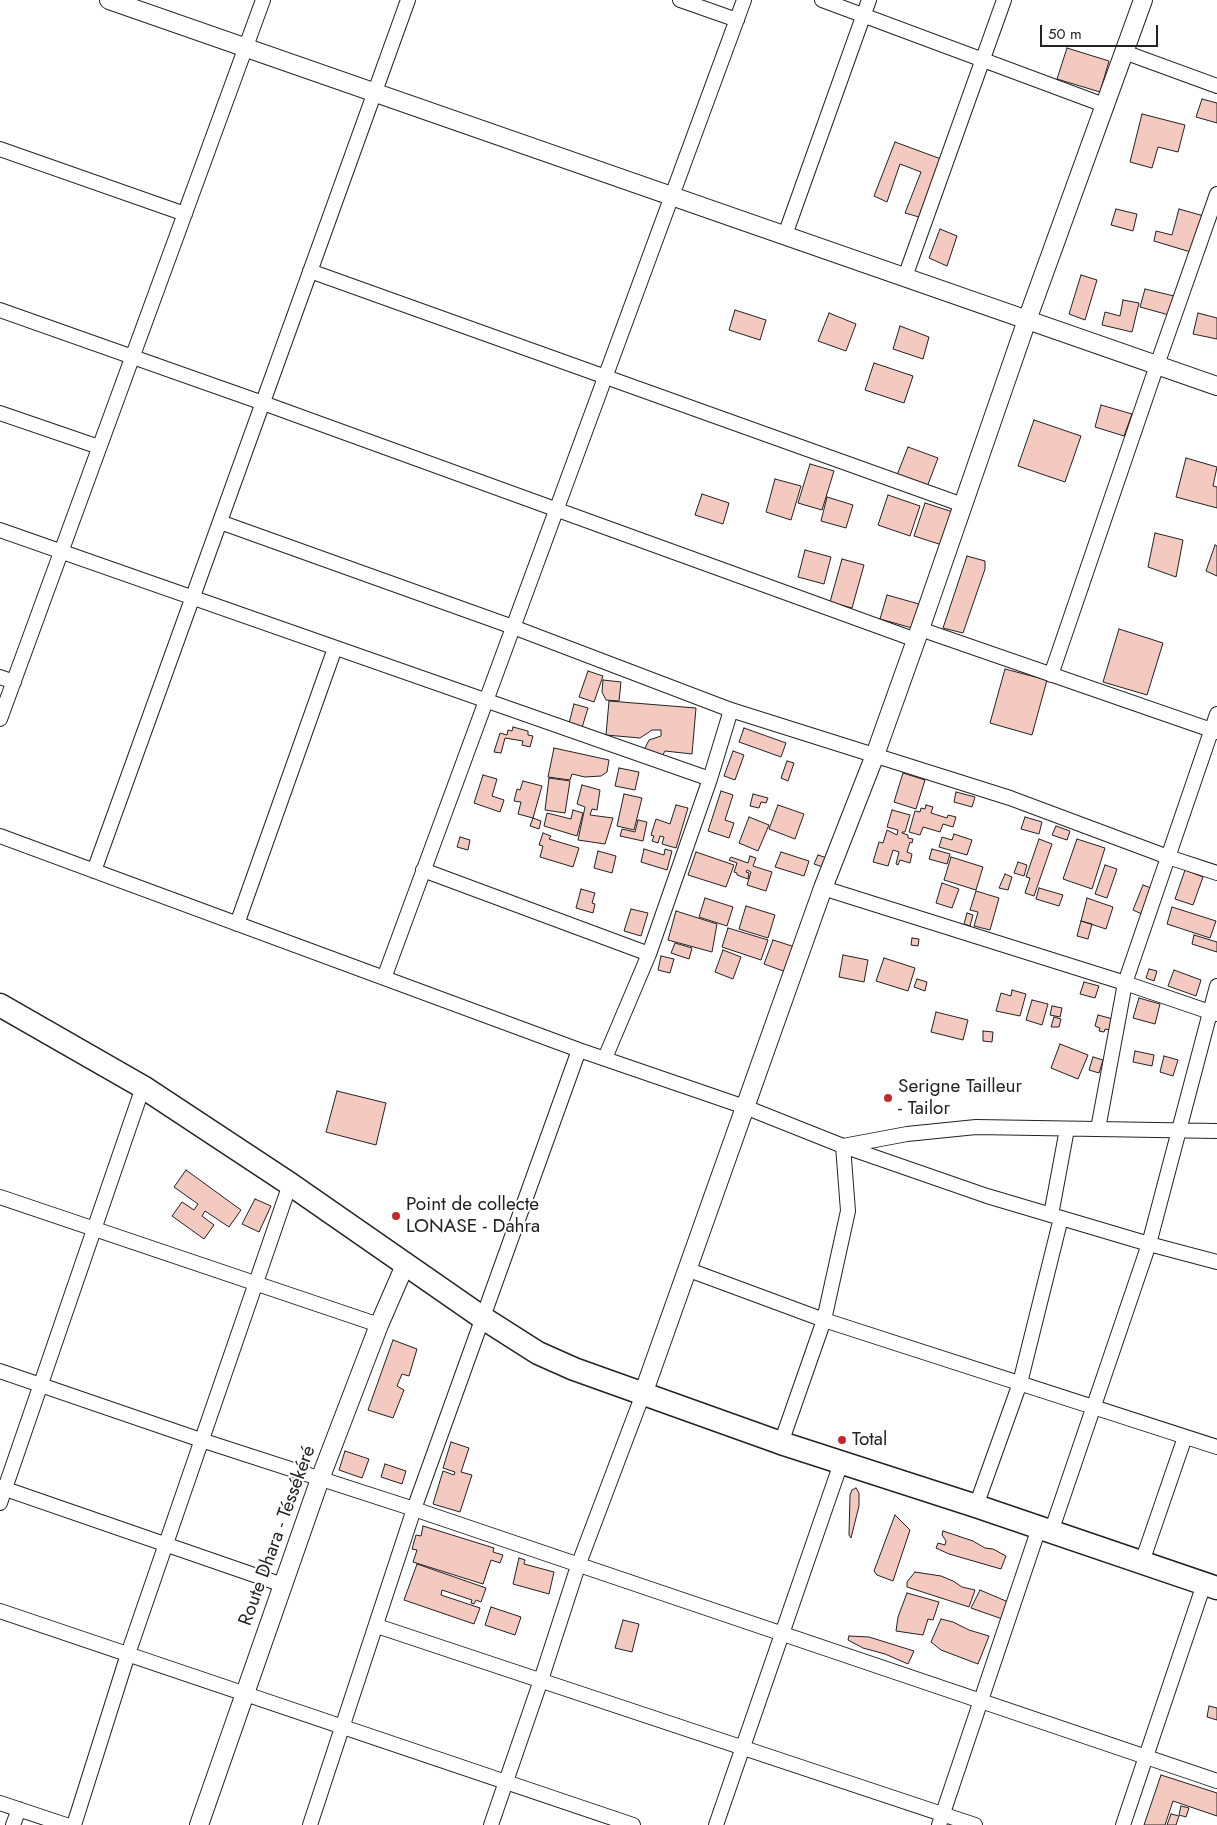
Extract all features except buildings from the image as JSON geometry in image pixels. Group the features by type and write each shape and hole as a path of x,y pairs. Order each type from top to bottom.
{"main road":[{"path":"0,1005 144,1088 290,1184 483,1318 538,1353 574,1369 781,1443 976,1506 1210,1586"}],"street":[{"path":"109,0 1217,386"},
{"path":"0,719 263,0"},
{"path":"94,871 408,0"},
{"path":"680,0 738,20"},
{"path":"384,978 744,0"},
{"path":"822,0 1104,105"},
{"path":"785,235 869,0"},
{"path":"905,277 1004,0"},
{"path":"491,1825 578,1566 688,1270 823,888 875,755 1027,320 1143,0"},
{"path":"1124,52 1217,86"},
{"path":"0,149 185,214"},
{"path":"1051,675 1156,365 1217,194"},
{"path":"310,271 963,505"},
{"path":"0,310 556,509 918,634 1051,675 1214,731"},
{"path":"0,413 99,447"},
{"path":"220,522 513,627 731,710 1010,798 1168,857 1217,873"},
{"path":"0,530 710,779"},
{"path":"237,924 335,648"},
{"path":"0,677 14,682"},
{"path":"605,1058 649,954 710,779 731,710"},
{"path":"1098,1129 1125,983 1214,731 1217,714"},
{"path":"0,836 579,1050 745,1107 842,1146 987,1196 1148,1244 1217,1262"},
{"path":"423,870 649,954"},
{"path":"823,888 1125,983 1213,1013"},
{"path":"941,1820 981,1702 1093,1408 1148,1244 1178,1131 1213,1013 1217,986"},
{"path":"310,1825 414,1509 579,1050"},
{"path":"0,1503 3,1488 41,1385 144,1088"},
{"path":"842,1146 907,1134 976,1127 1217,1132"},
{"path":"976,1506 1020,1383 1056,1216 1066,1129"},
{"path":"781,1443 824,1320 848,1211 842,1146"},
{"path":"74,1825 128,1654 290,1184"},
{"path":"0,1197 378,1325"},
{"name":"Route Dhara - Téssékéré","path":"199,1825 320,1479 378,1325 405,1264"},
{"path":"688,1270 824,1320 1217,1447"},
{"path":"0,1371 1217,1781"},
{"path":"1142,1562 1185,1437"},
{"path":"716,1825 841,1463"},
{"path":"3,1488 283,1584"},
{"path":"1123,1825 1146,1757 1210,1586"},
{"path":"0,1610 633,1825"},
{"path":"377,1626 743,1748 941,1820 975,1825"},
{"path":"0,1803 66,1825"},
{"path":"13,1825 19,1809"}],"place":[{"name":"Serigne Tailleur - Tailor","path":"888,1098"},
{"name":"Point de collecte LONASE - Dahra","path":"396,1216"},
{"name":"Total","path":"842,1440"}]}
